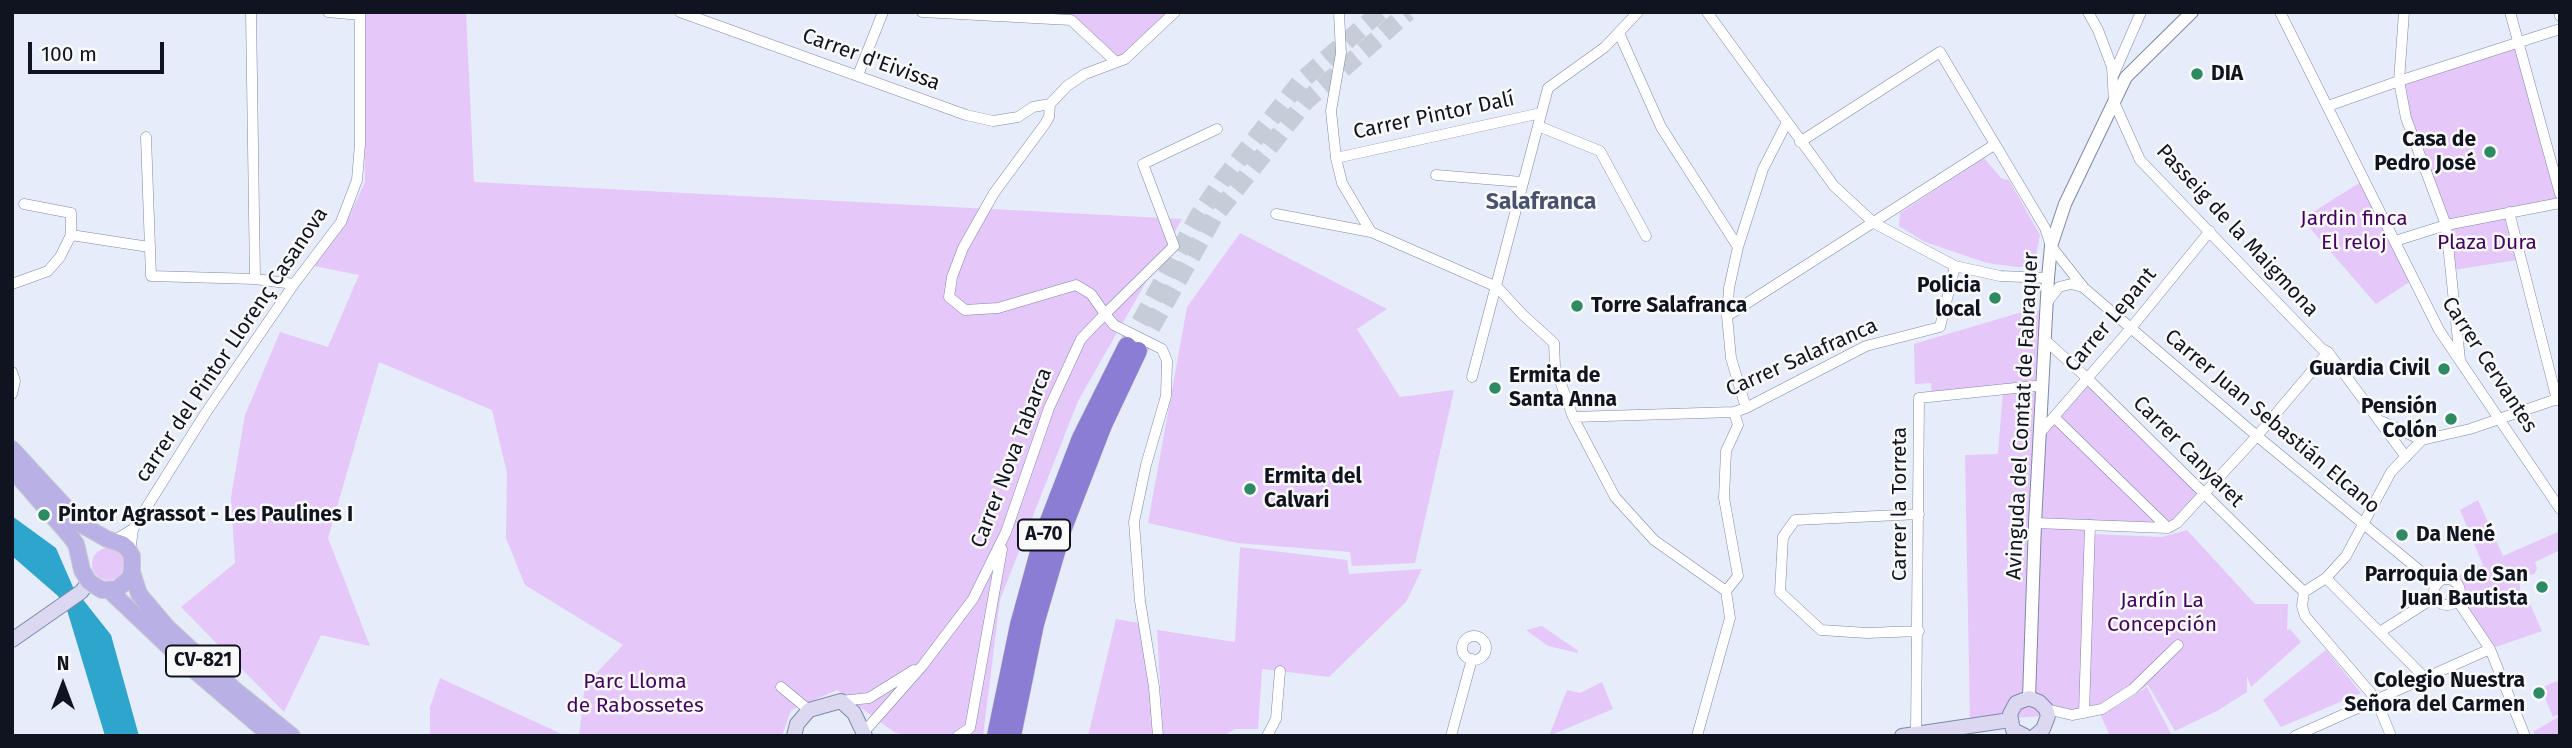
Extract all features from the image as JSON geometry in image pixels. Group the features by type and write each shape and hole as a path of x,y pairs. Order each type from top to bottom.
{"highway":[{"name":"A-70","path":"996,736 1019,625 1044,534 1081,438 1106,384 1133,349 1063,528 1044,586 1012,736"}],"main road":[{"path":"12,449 82,525 130,552"},
{"path":"12,468 62,524 76,544 85,587 12,640"},
{"path":"82,563 87,549 100,541 111,540"},
{"name":"CV-821","path":"130,552 132,572 139,594 167,627 235,690 292,736"},
{"path":"109,590 124,585 132,572"},
{"name":"CV-821","path":"85,587 109,590 188,665 271,736"},
{"path":"2024,736 2013,730 2010,720 2016,704 2029,698 2046,709 2047,723 2042,733"},
{"path":"794,736 797,724 809,710 841,701 854,713 866,734"},
{"path":"1909,735 2010,720"}],"street":[{"path":"251,12 255,279"},
{"path":"328,12 360,14"},
{"name":"Carrer d'Eivissa","path":"680,12 966,115 993,121 1018,117 1033,107 1050,104"},
{"path":"858,75 883,12"},
{"path":"922,12 1067,16 1115,61"},
{"path":"1158,736 1154,687 1140,601 1134,522 1146,465 1166,396 1167,361 1162,349 1114,324 1091,294 1076,285 998,308 965,310 949,297 952,277 963,248 994,193 1045,124 1049,117 1050,104 1076,79 1125,59 1175,12"},
{"path":"1339,12 1341,53 1331,111 1336,158 1342,183 1371,232"},
{"path":"1472,377 1548,88 1605,47 1638,12"},
{"path":"1707,12 1786,124 1834,186 1874,223 1955,266 2000,276 2048,278"},
{"name":"Passeig de la Maigmona","path":"2088,12 2112,67 2114,102 2140,160 2322,349 2328,352 2406,457"},
{"path":"2113,76 2141,12"},
{"name":"Avinguda del Comtat de Fabraquer","path":"2029,698 2035,523 2051,246 2065,204 2126,77 2192,12"},
{"name":"Carrer Cervantes","path":"2280,12 2439,330 2560,509"},
{"path":"2404,12 2399,80 2406,118 2446,225 2460,360"},
{"path":"2510,12 2560,194"},
{"name":"carrer del Pintor Llorenç Casanova","path":"133,529 205,414 294,284 341,222 357,180 360,144 360,14"},
{"path":"2328,106 2399,80 2560,29"},
{"path":"1619,33 1661,127 1738,247"},
{"name":"Carrer Juan Sebastián Elcano","path":"1800,142 1940,52 1993,145 2045,228 2051,246 2084,288 2436,584"},
{"name":"Carrer Pintor Dalí","path":"1336,158 1541,113"},
{"path":"1746,408 1731,358 1727,316 1729,288 1738,247 1763,169 1786,124"},
{"path":"1538,126 1600,151 1646,236"},
{"name":"Carrer Nova Tabarca","path":"866,734 973,599 1004,537 1049,408 1081,339 1174,246 1143,163 1217,129"},
{"path":"146,137 151,276 255,279 294,284"},
{"path":"1727,316 1993,145"},
{"path":"1436,175 1522,182"},
{"path":"2395,241 2446,225 2560,203"},
{"path":"12,284 48,271 60,257 71,235 71,213 24,204"},
{"path":"2391,736 2376,699 2305,616 2302,606 2304,592 2326,578 2347,556 2391,472 2421,440 2470,429 2558,399 2509,212"},
{"path":"1276,214 1371,232 1497,287 1554,343 1555,368 1573,417 1615,497 1654,540 1726,591 1730,618 1697,736"},
{"name":"Carrer Lepant","path":"2040,433 2210,231"},
{"path":"71,235 149,247"},
{"name":"Carrer Salafranca","path":"1573,417 1734,412 1746,408 1866,346 1940,327 1955,266"},
{"path":"2046,304 2059,287 2071,284 2084,288"},
{"name":"Carrer Canyaret","path":"2045,340 2304,592"},
{"path":"2035,523 2168,528 2177,523 2257,436 2328,352"},
{"path":"12,372 15,382 12,394"},
{"name":"Carrer la Torreta","path":"1909,735 1919,631 1919,398 2035,386 2042,388"},
{"path":"1726,591 1738,576 1724,498 1726,451 1738,425 1734,412"},
{"path":"2055,418 2168,528"},
{"name":"Passeig de la Maigmona","path":"2379,420 2421,440"},
{"path":"1919,514 1795,520 1783,537 1780,592 1821,630 1867,633 1919,631"},
{"path":"2084,713 2090,525"},
{"path":"111,540 133,529"},
{"path":"130,552 133,529"},
{"path":"958,736 970,728 1004,537"},
{"path":"2326,578 2424,677"},
{"path":"2444,579 2451,579 2458,584 2460,590 2457,600 2452,604 2444,605 2435,597 2436,584 2444,579"},
{"path":"2380,632 2435,597"},
{"path":"2457,600 2490,649 2525,736"},
{"path":"2046,709 2072,715 2102,709 2133,689 2178,645"},
{"path":"2295,736 2490,649"},
{"path":"1451,736 1472,659"},
{"path":"841,701 869,698 923,665"},
{"path":"1267,736 1276,719 1280,671"},
{"path":"780,688 809,710"}],"green space":[{"name":"Parc Lloma de Rabossetes","path":"362,12 466,12 474,182 1182,219 1078,401 1000,600 983,736 908,736 894,732 837,690 791,710 782,736 579,736 585,685 623,645 525,585 506,538 507,473 492,410 379,362 328,538 370,646 321,635 284,712 181,607 235,563 231,497 245,415 280,332 328,347 359,275 314,266 344,227 365,182"},
{"path":"1062,12 1175,12 1115,61"},
{"path":"2518,42 2560,203 2446,225 2399,81"},
{"path":"1984,158 2002,179 2009,180 2040,235 2034,266 1987,263 1925,242 1899,226 1900,213"},
{"name":"Jardin finca El reloj","path":"2364,180 2414,279 2376,304 2302,219"},
{"name":"Plaza Dura","path":"2505,218 2517,260 2453,270 2450,228"},
{"path":"1240,233 1387,309 1357,329 1400,397 1454,390 1415,563 1352,566 1350,552 1237,543 1148,523 1187,307"},
{"name":"Jardín La Concepción","path":"2032,309 2040,311 2035,386 2042,388 2040,432 2087,378 2204,494 2168,528 2090,526 2093,534 2162,537 2187,530 2255,604 2288,604 2287,630 2290,629 2301,642 2251,687 2247,676 2247,692 2217,711 2175,731 2148,685 2122,702 2084,713 1970,721 1965,455 1998,454 2003,390 1932,397 1931,383 1915,384 1914,344"},
{"path":"2478,500 2503,556 2560,531 2560,550 2535,562 2537,569 2534,574 2527,576 2520,584 2520,595 2529,602 2542,631 2490,649 2457,600 2460,590 2458,584 2451,579 2483,565 2460,510"},
{"path":"1240,547 1347,560 1349,574 1422,569 1406,602 1329,677 1262,669 1258,729 1235,729 1224,736 1163,736 1157,630 1235,642"},
{"path":"108,548 119,553 124,564 119,575 108,580 97,575 92,564 97,553"},
{"path":"1116,619 1144,624 1158,736 1088,736"},
{"path":"1542,626 1578,653 1548,646 1526,630"},
{"path":"2326,650 2361,693 2281,727 2263,700"},
{"path":"440,678 566,736 430,736 430,707"},
{"path":"2557,681 2560,689 2560,714 2553,717 2541,688"},
{"path":"1602,682 1613,709 1549,736 1567,690 1580,693"},
{"path":"2147,687 2172,736 2110,736 2100,714"},
{"path":"2560,716 2560,736 2536,736 2533,732"}],"water":[{"path":"12,516 56,548 73,587 111,635 139,736 105,736 67,610 58,596 12,556"}],"tunnel":[{"path":"1127,346 1199,215 1222,181 1300,82 1380,12"},
{"path":"1138,351 1214,217 1306,101 1408,12"}],"place":[{"name":"DIA","path":"2197,74"},
{"name":"Casa de Pedro José","path":"2490,152"},
{"name":"Policia local","path":"1995,298"},
{"name":"Torre Salafranca","path":"1577,306"},
{"name":"Guardia Civil","path":"2444,369"},
{"name":"Ermita de Santa Anna","path":"1495,388"},
{"name":"Pensión Colón","path":"2451,419"},
{"name":"Ermita del Calvari","path":"1250,489"},
{"name":"Pintor Agrassot - Les Paulines I","path":"44,515"},
{"name":"Da Nené","path":"2402,535"},
{"name":"Parroquia de San Juan Bautista","path":"2542,587"},
{"name":"Colegio Nuestra Señora del Carmen","path":"2539,693"}],"district":[{"name":"Salafranca","path":"1541,203"}]}
